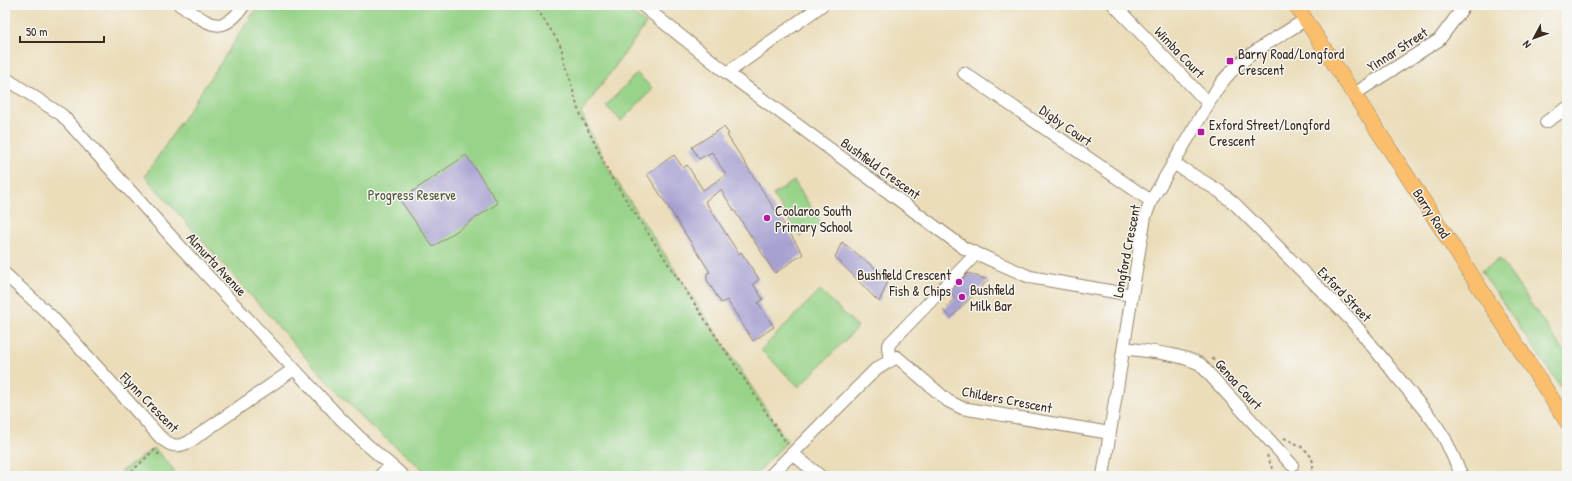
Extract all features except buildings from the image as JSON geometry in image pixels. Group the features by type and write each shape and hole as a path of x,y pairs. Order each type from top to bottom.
{"main road":[{"name":"Barry Road","path":"1296,5 1567,422"}],"street":[{"path":"180,5 204,20 218,25 231,22 244,5"},
{"name":"Bushfield Crescent","path":"642,5 727,73 964,248 1030,276 1132,295"},
{"path":"727,73 822,5"},
{"name":"Wimba Court","path":"1114,5 1208,103"},
{"name":"Yinnar Street","path":"1354,94 1439,40 1465,5"},
{"name":"Longford Crescent","path":"1103,476 1143,229 1151,201 1208,103 1222,81 1233,68 1305,20"},
{"name":"Digby Court","path":"964,73 1151,201"},
{"name":"Almurta Avenue","path":"5,78 62,115 294,369 349,427 403,476"},
{"path":"1546,122 1567,108"},
{"name":"Exford Street","path":"1173,163 1229,198 1351,320 1434,422 1445,439 1462,476"},
{"path":"770,476 876,369 890,361 888,347 890,342 976,254"},
{"name":"Flynn Crescent","path":"5,274 52,317 160,436 172,445 181,446 189,442 294,369"},
{"name":"Genoa Court","path":"1124,348 1178,356 1190,359 1200,364 1292,465"},
{"name":"Childers Crescent","path":"890,361 897,357 948,401 962,408 1110,433"},
{"path":"793,454 820,476"},
{"path":"380,476 390,465"}],"path":[{"path":"532,5 539,12 560,44 578,109 611,177 793,454"},
{"path":"127,476 154,450 158,454 160,453"}],"green space":[{"name":"Progress Reserve","path":"259,5 621,5 646,24 581,113 610,171 787,441 786,443 754,476 431,476 366,422 308,360 145,176"},
{"path":"637,73 653,89 621,121 606,106"},
{"path":"794,181 821,223 800,236 773,195"},
{"path":"1500,259 1567,356 1567,396 1481,271"},
{"path":"820,290 858,327 799,387 761,350"},
{"path":"154,448 175,471 167,476 115,476"}],"place":[{"name":"Barry Road/Longford Crescent","path":"1230,61"},
{"name":"Exford Street/Longford Crescent","path":"1201,132"},
{"name":"Coolaroo South Primary School","path":"767,218"},
{"name":"Bushfield Crescent Fish & Chips","path":"959,282"},
{"name":"Bushfield Milk Bar","path":"962,297"}]}
